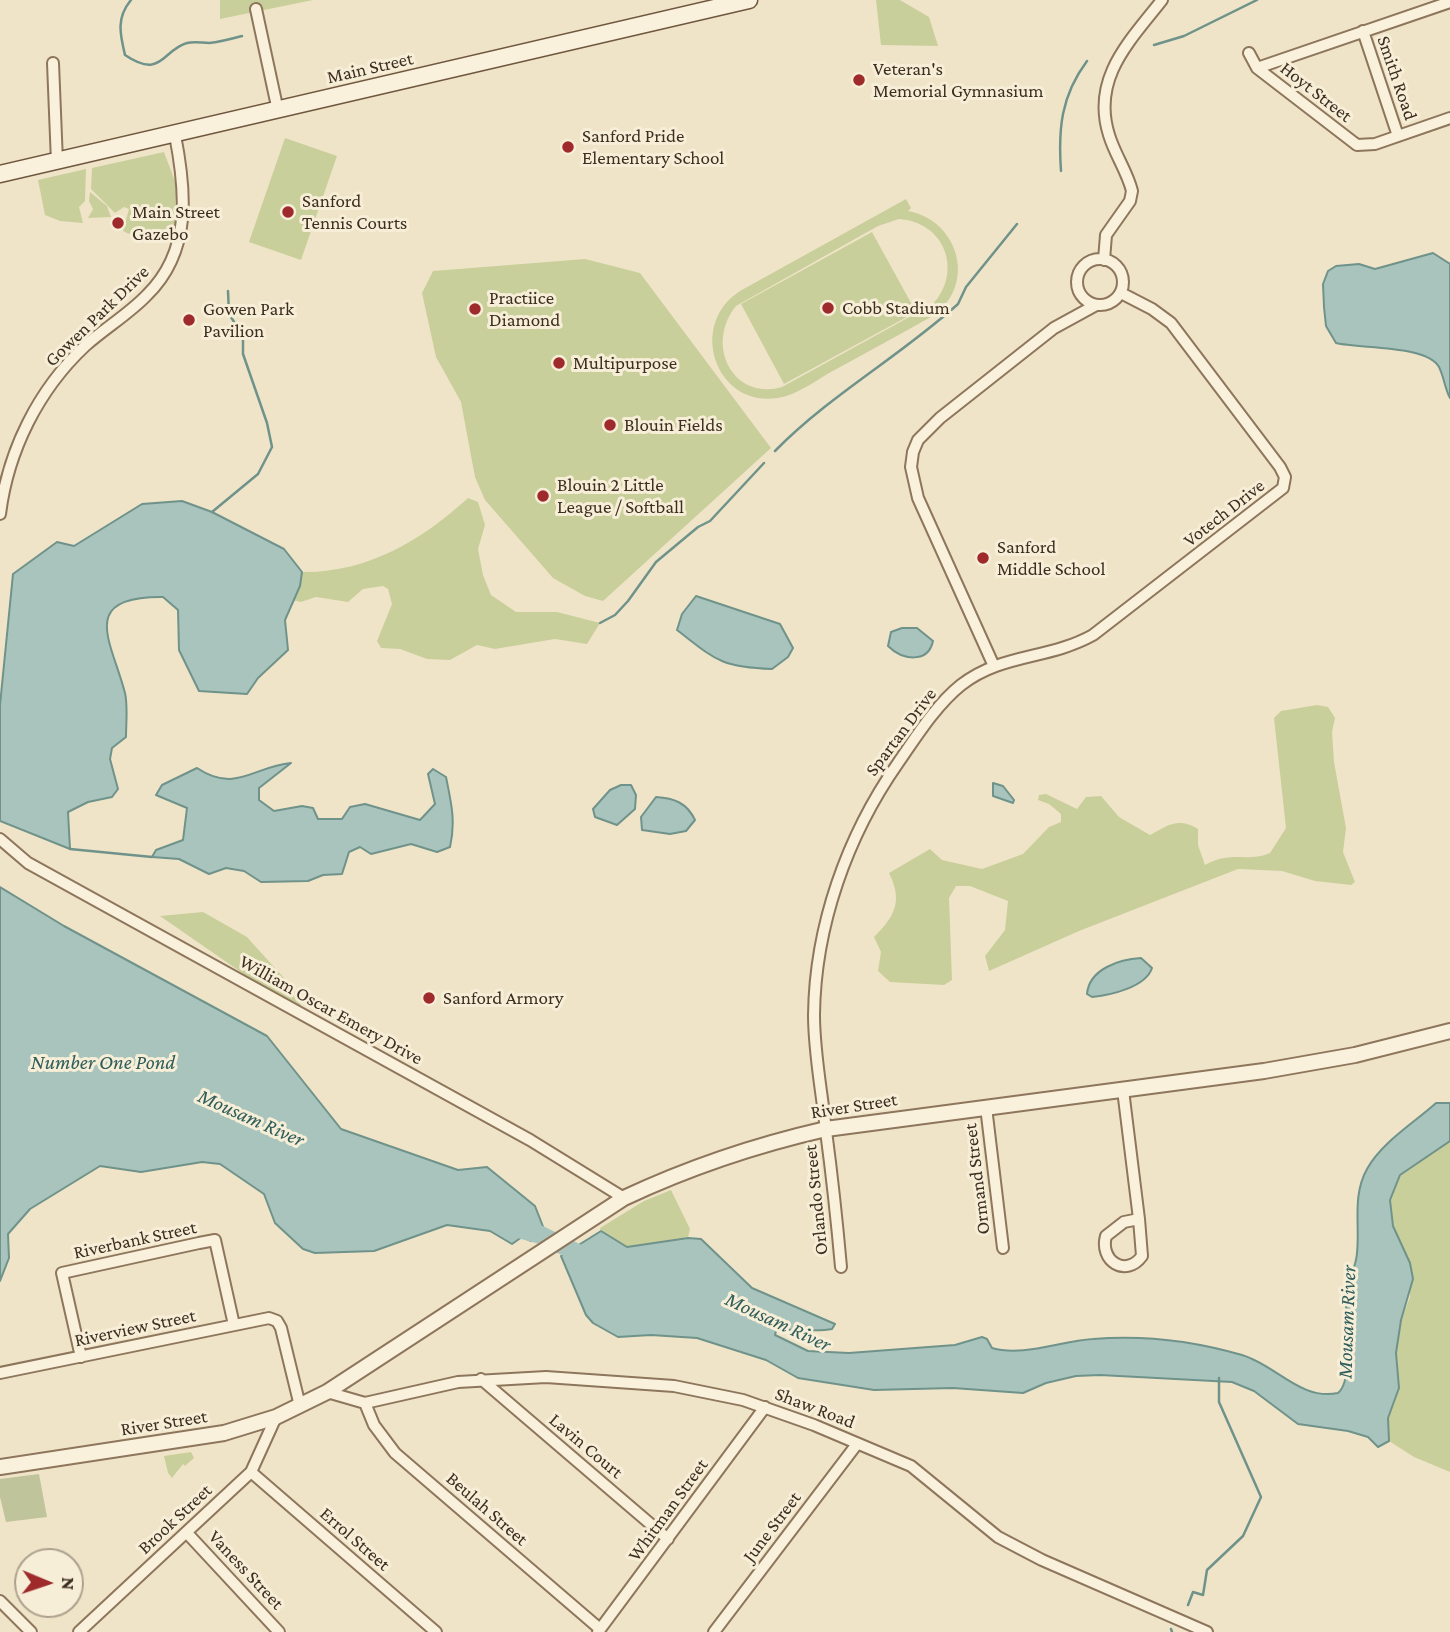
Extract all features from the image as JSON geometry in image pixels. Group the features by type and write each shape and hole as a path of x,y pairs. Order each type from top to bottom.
{"main road":[{"name":"Main Street","path":"0,174 749,0"}],"street":[{"path":"1104,260 1106,235 1130,201 1132,191 1107,131 1104,110 1109,74 1128,41 1162,0"},
{"path":"1257,68 1450,2"},
{"path":"256,9 278,111"},
{"name":"Smith Road","path":"1363,31 1398,136"},
{"name":"Hoyt Street","path":"1249,53 1257,68 1354,144 1365,146 1450,118"},
{"path":"54,63 57,162"},
{"name":"Gowen Park Drive","path":"0,514 14,455 45,395 85,346 146,296 169,265 179,239 184,208 175,135"},
{"path":"993,664 918,498 911,467 914,452 918,440 940,418 1054,328 1096,305 1113,302 1121,293 1123,281 1119,270 1104,260 1087,263 1078,278 1081,295 1096,305"},
{"name":"Votech Drive","path":"993,664 1058,651 1093,635 1283,488 1284,477 1280,467 1171,323 1153,309 1121,293"},
{"name":"Spartan Drive","path":"826,1129 817,1068 814,1017 816,974 831,903 848,854 877,792 919,732 959,686 993,664"},
{"name":"William Oscar Emery Drive","path":"0,839 18,857 530,1140 624,1198"},
{"name":"William Oscar Emery Drive","path":"0,853 18,857"},
{"name":"River Street","path":"0,1467 206,1436 276,1417 327,1392 624,1198 706,1162 826,1129 1319,1062 1450,1031"},
{"path":"1122,1090 1139,1219 1142,1256 1133,1265 1120,1266 1111,1261 1105,1252 1107,1236 1124,1222 1139,1219"},
{"name":"Ormand Street","path":"986,1107 1003,1248"},
{"name":"Orlando Street","path":"826,1129 841,1267"},
{"name":"Riverbank Street","path":"81,1357 62,1273 215,1240 234,1325"},
{"name":"Riverview Street","path":"0,1373 269,1318 276,1321 300,1406"},
{"name":"Shaw Road","path":"365,1403 481,1379 546,1377 674,1386 716,1393 765,1407 917,1470 979,1524 1019,1549 1207,1632"},
{"name":"Lavin Court","path":"481,1379 668,1539"},
{"path":"327,1392 365,1403"},
{"name":"Beulah Street","path":"365,1403 374,1425 396,1452 599,1631"},
{"name":"Whitman Street","path":"599,1631 765,1407"},
{"name":"Brook Street","path":"79,1632 251,1472 276,1417"},
{"name":"June Street","path":"714,1632 858,1444"},
{"name":"Errol Street","path":"251,1472 436,1632"},
{"name":"Vaness Street","path":"187,1532 279,1632"},
{"path":"0,1601 31,1632"}],"green space":[{"path":"220,0 313,0 220,19"},
{"path":"876,0 900,0 929,17 938,46 881,45"},
{"name":"Sanford Tennis Courts","path":"285,138 337,156 301,260 249,242"},
{"path":"164,152 176,184 175,226 149,236 129,234 123,231 129,209 124,207 115,213 91,189 92,168"},
{"path":"86,169 85,201 79,207 83,223 60,221 45,215 38,180"},
{"path":"90,192 107,206 111,217 88,218 93,209 89,201"},
{"path":"906,199 911,208 908,211 926,217 941,228 957,257 958,274 954,290 944,305 929,318 799,391 778,398 756,398 738,390 725,378 716,361 712,342 715,323 724,306 740,291","holes":["899,219 915,222 938,239 945,250 948,263 942,291 933,304 782,387 764,389 749,386 737,378 724,352 723,337 727,321 736,306 878,226"]},
{"name":"Cobb Stadium","path":"872,232 916,312 784,384 741,304"},
{"name":"Blouin Fields","path":"585,259 640,273 771,448 603,601 585,596 553,578 485,500 475,477 461,402 436,357 422,293 433,271"},
{"path":"468,498 478,502 485,525 478,549 483,575 491,595 516,612 557,612 600,623 587,644 555,639 495,649 477,645 450,660 427,659 400,649 381,648 377,641 392,604 388,589 383,586 363,589 348,602 316,597 301,602 292,600 300,586 302,572 348,567 391,552 431,528"},
{"path":"1317,705 1328,707 1335,718 1332,732 1334,762 1346,828 1343,852 1355,882 1351,885 1315,881 1282,871 1238,869 1079,931 989,971 985,956 1005,930 1008,901 970,886 956,886 949,898 952,980 944,985 890,982 878,971 881,952 874,937 892,915 896,900 889,873 930,849 942,860 982,869 1023,854 1049,827 1061,822 1061,814 1049,804 1038,800 1039,795 1046,794 1077,809 1086,797 1101,796 1119,817 1150,835 1174,824 1191,825 1198,829 1198,845 1205,865 1224,858 1254,857 1270,853 1286,828 1274,718 1281,711"},
{"path":"203,912 247,937 301,997 300,1013 160,916"},
{"path":"1450,1141 1450,1472 1414,1457 1389,1441 1388,1418 1399,1388 1396,1353 1401,1320 1410,1297 1410,1263 1393,1226 1390,1200 1400,1175"},
{"path":"671,1190 690,1229 688,1237 627,1247 601,1231 600,1228 644,1201"},
{"path":"191,1452 194,1458 185,1466 183,1464 172,1478 164,1456"},
{"path":"39,1474 47,1517 6,1522 0,1497 0,1479"}],"water":[{"path":"1433,253 1450,264 1450,398 1439,367 1432,360 1408,351 1336,343 1326,326 1323,284 1328,271 1336,266 1359,264 1375,269"},
{"path":"182,501 212,512 284,549 302,572 300,586 285,620 288,650 258,678 247,694 199,691 179,650 178,610 163,597 136,599 119,604 110,613 107,626 126,703 126,737 112,748 110,759 118,789 112,797 88,802 68,812 70,849 0,821 0,705 13,574 57,542 74,546 142,504"},
{"path":"696,596 780,624 793,648 788,657 772,669 729,664 710,655 677,630 682,614"},
{"path":"902,628 917,628 933,641 926,653 907,657 888,646 891,632"},
{"path":"291,763 259,788 259,800 274,811 302,806 313,808 318,819 342,819 350,807 365,804 420,820 435,804 428,774 433,769 446,777 453,820 450,847 437,852 411,844 371,854 360,847 349,852 342,874 323,875 308,881 261,882 244,871 226,868 209,874 179,859 152,857 156,850 183,840 187,808 156,795 162,785 197,768 223,779 234,779"},
{"path":"993,783 1003,786 1014,800 1013,803 993,796"},
{"path":"621,785 631,785 636,795 635,809 617,825 595,817 593,809 610,790"},
{"path":"656,797 674,800 688,809 695,820 686,831 670,834 642,830 641,817"},
{"name":"Number One Pond","path":"0,887 64,926 267,1036 341,1129 458,1170 487,1167 535,1206 544,1229 531,1241 522,1237 512,1244 490,1231 447,1225 374,1251 315,1253 303,1249 275,1223 264,1194 220,1164 202,1162 141,1172 100,1166 30,1209 8,1234 9,1258 0,1281"},
{"path":"1141,958 1152,968 1143,980 1127,989 1109,994 1092,997 1087,994 1089,985 1099,972 1115,963"},
{"path":"1436,1103 1450,1103 1450,1141 1400,1175 1390,1200 1393,1226 1410,1263 1413,1279 1401,1320 1396,1353 1399,1388 1388,1418 1389,1441 1378,1447 1368,1437 1348,1431 1298,1424 1254,1391 1232,1382 1100,1375 1076,1376 1046,1383 1023,1393 953,1388 874,1390 798,1378 766,1360 697,1338 651,1335 618,1337 593,1323 586,1315 561,1256 601,1231 627,1247 688,1238 701,1239 752,1288 835,1324 832,1329 825,1330 776,1331 775,1335 808,1351 849,1353 955,1345 982,1337 987,1339 992,1348 1016,1351 1080,1340 1149,1339 1186,1343 1242,1355 1312,1392 1338,1393 1343,1386 1348,1363 1346,1294 1356,1259 1358,1200 1362,1179 1381,1150"}],"waterway":[{"path":"131,0 123,13 121,33 125,55 137,62 154,64 187,43 213,43 242,36"},
{"path":"1154,45 1184,36 1257,0"},
{"path":"1061,171 1063,113 1072,87 1087,61"},
{"path":"775,451 819,412 958,304 966,287 1017,224"},
{"path":"212,512 258,474 272,447 267,423 243,354 243,336 229,314 228,291"},
{"path":"600,623 615,615 656,562 698,527 710,521 764,463"},
{"path":"70,849 152,857"},
{"name":"Mousam River","path":"519,1229 541,1235 590,1259"},
{"path":"1188,1605 1193,1592 1203,1595 1207,1570 1243,1536 1261,1497 1219,1402 1219,1378"}],"place":[{"name":"Veteran's Memorial Gymnasium","path":"859,80"},
{"name":"Sanford Pride Elementary School","path":"568,147"},
{"name":"Sanford Tennis Courts","path":"288,212"},
{"name":"Main Street Gazebo","path":"118,223"},
{"name":"Cobb Stadium","path":"828,308"},
{"name":"Practiice Diamond","path":"475,309"},
{"name":"Gowen Park Pavilion","path":"189,320"},
{"name":"Multipurpose","path":"559,363"},
{"name":"Blouin Fields","path":"610,425"},
{"name":"Blouin 2 Little League / Softball","path":"543,496"},
{"name":"Sanford Middle School","path":"983,558"},
{"name":"Sanford Armory","path":"429,998"}]}
